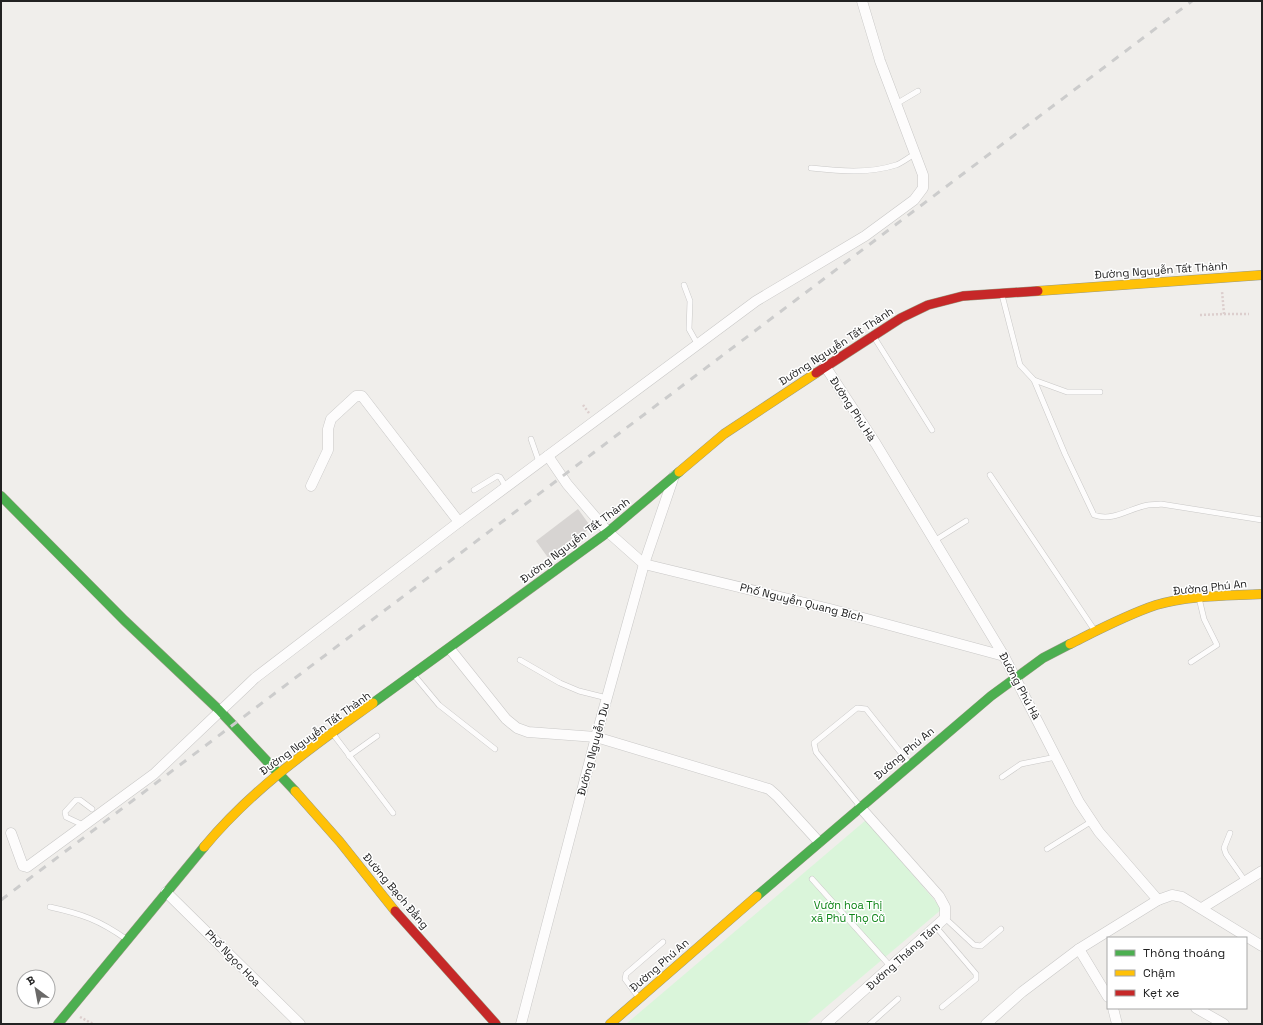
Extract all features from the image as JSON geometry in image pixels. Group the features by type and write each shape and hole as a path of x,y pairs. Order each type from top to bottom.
{"street":[{"path":"11,833 23,866 27,867 154,774 193,738 219,710 258,676 459,522 760,298 865,236 914,200 924,188 924,181 877,54 862,1"},
{"name":"Đường Nguyễn Tất Thành","path":"58,1024 228,819 279,772 450,649 608,532 724,434 825,366 901,318 928,305 963,296 1001,292 1262,275"},
{"name":"Đường Phú Hà","path":"825,366 876,444 1016,676 1079,802 1099,832 1158,900"},
{"path":"311,486 328,450 328,429 331,419 356,396 362,396 459,522"},
{"name":"Phố Nguyễn Quang Bích","path":"544,459 608,532 644,564 830,609 1004,656"},
{"name":"Đường Nguyễn Du","path":"521,1024 596,737 644,564 674,476"},
{"name":"Đường Bạch Đằng","path":"1,496 124,620 219,710 279,772 340,842 402,919 496,1024"},
{"name":"Đường Phú An","path":"610,1024 860,806 1016,676 1044,658 1096,632 1157,605 1199,597 1262,594"},
{"path":"450,649 506,719 517,728 528,732 596,737 769,789 819,842"},
{"name":"Đường Tháng Tám","path":"826,1024 945,918 945,907 939,896 860,806"},
{"path":"1202,908 1262,871"},
{"name":"Phố Ngọc Hoa","path":"166,892 300,1024"},
{"path":"986,1024 1022,992 1079,949 1158,900 1172,895 1182,897 1202,908 1262,946"},
{"path":"1079,949 1107,995"},
{"path":"1113,1009 1118,1024"},
{"path":"1198,1009 1224,1024"}],"lane":[{"path":"896,104 918,91"},
{"path":"811,168 845,171 867,170 897,165 915,154"},
{"path":"684,285 690,301 689,330 698,345"},
{"path":"1001,292 1016,355 1020,365 1034,380 1065,454 1094,515 1102,518 1121,514 1148,505 1161,504 1262,520"},
{"path":"873,336 932,430"},
{"path":"1034,380 1067,392 1100,392"},
{"path":"531,439 544,459"},
{"path":"990,475 1096,632"},
{"path":"474,490 497,476 500,477 506,487"},
{"path":"934,541 966,521"},
{"path":"1191,662 1217,645 1204,619 1199,597"},
{"path":"520,660 560,683 579,691 607,698"},
{"path":"414,675 439,705 495,749"},
{"path":"860,806 816,752 814,743 857,708 861,707 866,709 910,764"},
{"path":"333,734 393,813"},
{"path":"350,756 377,736"},
{"path":"1002,777 1021,764 1057,757"},
{"path":"84,825 66,817 65,812 76,800 80,800 92,809"},
{"path":"1047,849 1092,821"},
{"path":"1230,833 1224,848 1226,854 1245,881"},
{"path":"812,879 891,967"},
{"path":"50,907 86,916 105,924 127,940"},
{"path":"945,918 974,945 981,946 1001,929"},
{"path":"936,927 976,974 976,979 942,1008"},
{"path":"640,999 625,979 626,974 663,942"},
{"path":"870,1024 898,999"}],"path":[{"path":"1221,278 1224,314"},
{"path":"1200,315 1249,314"}],"green space":[{"name":"Vườn hoa Thị xã Phú Thọ Cũ","path":"866,820 942,909 806,1024 626,1024"}],"building":[{"path":"578,509 591,527 584,533 587,537 570,549 567,545 549,559 536,541"}],"railway":[{"path":"1,900 1192,1"}],"traffic: fast":[{"path":"373,703 608,532 679,472"},
{"path":"1,496 124,620 219,710 295,791"},
{"path":"757,896 991,696 1043,658 1070,644"},
{"path":"58,1024 204,847"}],"traffic: slow":[{"path":"1038,291 1262,275"},
{"path":"679,472 724,434 816,373"},
{"path":"1070,644 1123,618 1156,605 1182,599 1262,594"},
{"path":"204,847 242,806 263,787 305,753 373,703"},
{"path":"295,791 340,842 395,911"},
{"path":"610,1024 757,896"}],"traffic: jam":[{"path":"816,373 901,318 928,305 963,296 1038,291"},
{"path":"395,911 496,1024"}]}
